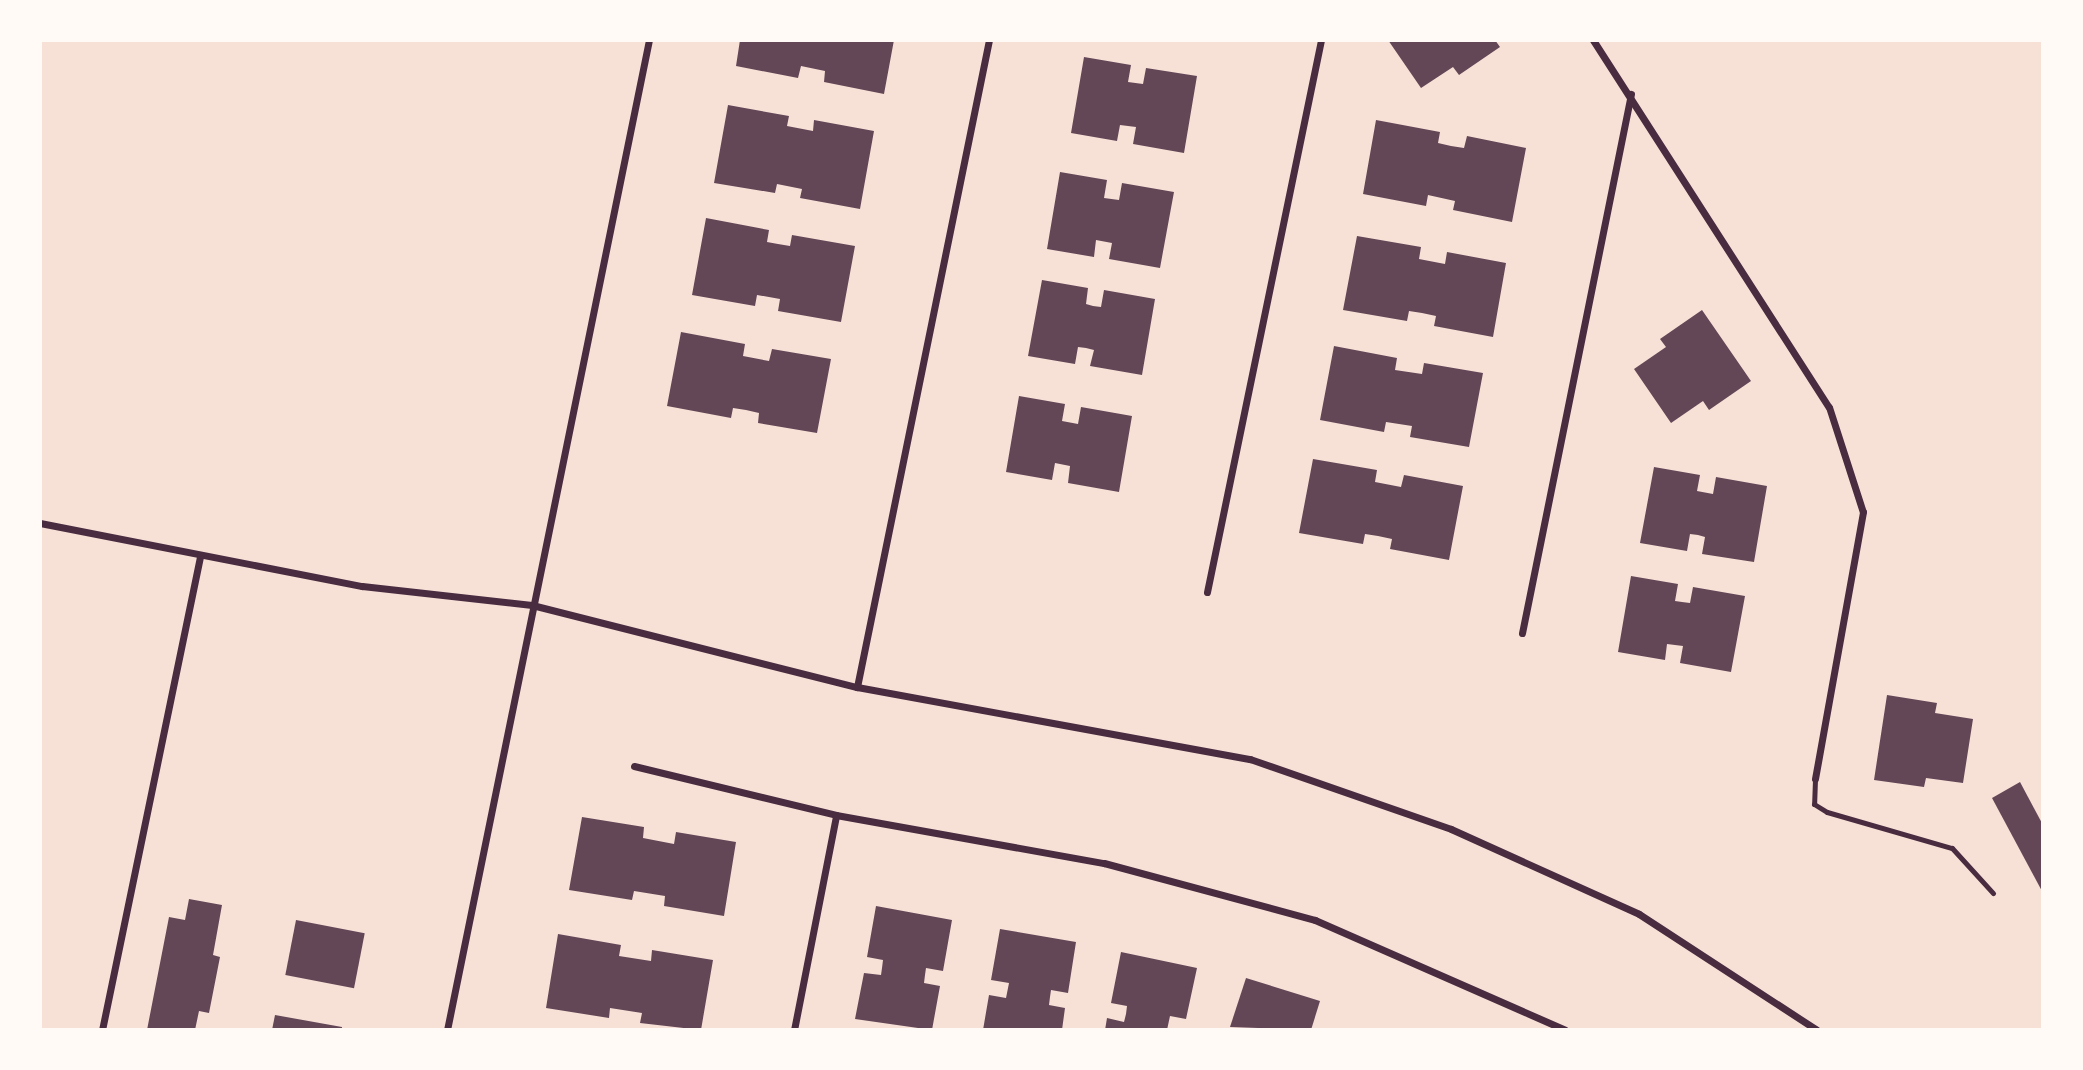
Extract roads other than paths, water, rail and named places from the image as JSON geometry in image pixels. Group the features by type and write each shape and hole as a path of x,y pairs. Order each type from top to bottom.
{"street":[{"path":"447,1030 649,40"},
{"path":"857,687 989,40"},
{"path":"1206,592 1321,40"},
{"path":"1593,40 1631,94 1829,407 1863,512 1815,779"},
{"path":"1522,633 1631,94"},
{"path":"40,523 362,586 532,605 857,687 1250,759 1451,828 1639,914 1817,1030"},
{"path":"102,1030 200,555"},
{"path":"634,766 836,815 1104,863 1315,920 1565,1030"},
{"path":"794,1030 836,815"}],"lane":[{"path":"1815,779 1814,804 1826,813 1952,848 1993,893"}]}
